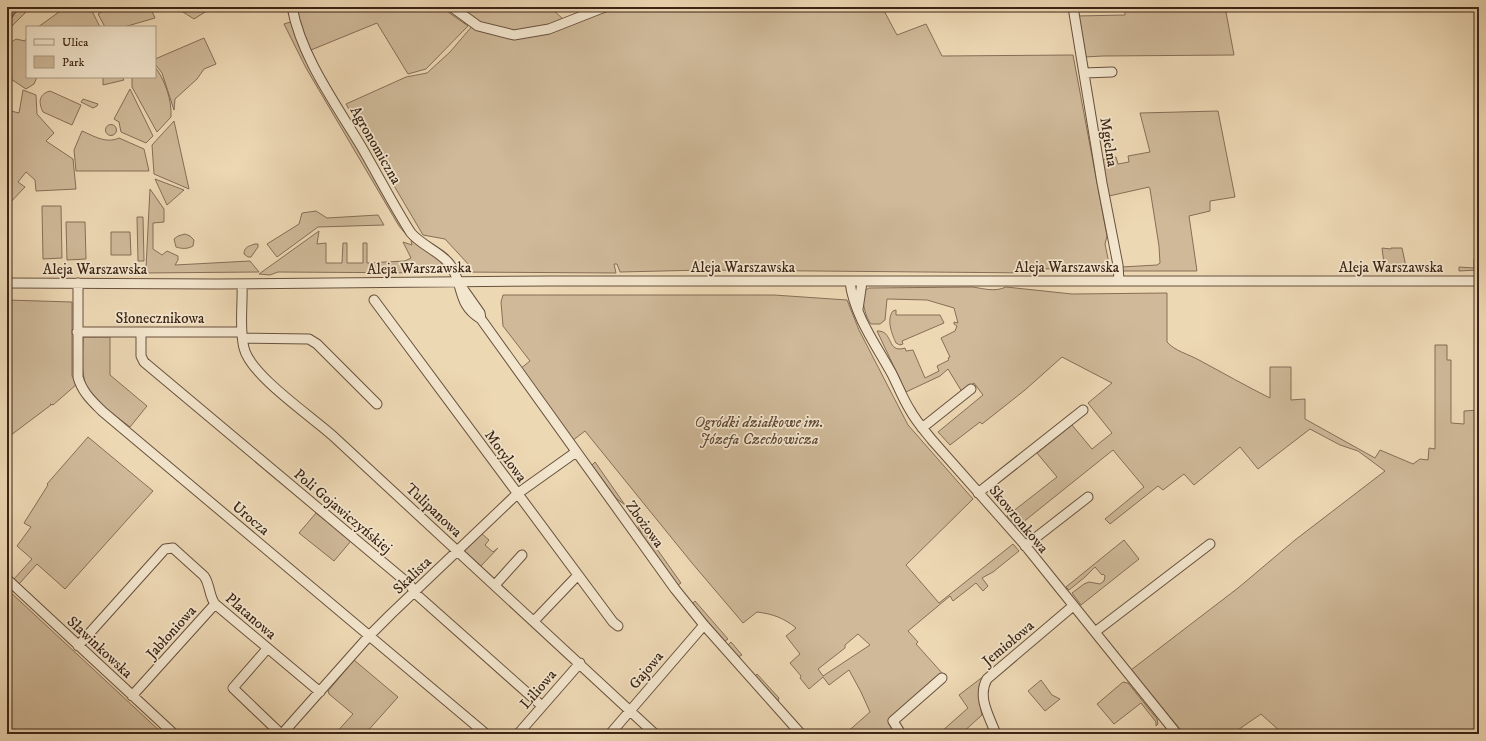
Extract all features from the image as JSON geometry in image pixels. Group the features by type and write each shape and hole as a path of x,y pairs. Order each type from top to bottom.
{"street":[{"name":"Agronomiczna","path":"292,7 294,21 316,70 398,212 414,237 448,261 458,282"},
{"path":"452,7 478,26 514,35 549,29 605,7"},
{"name":"Mgielna","path":"1073,7 1119,281"},
{"path":"1084,73 1112,72"},
{"name":"Aleja Warszawska","path":"7,283 242,284 458,282 1479,281"},
{"name":"Zbożowa","path":"458,282 480,313 481,319 675,589 704,625 801,734"},
{"name":"Skowronkowa","path":"850,282 853,297 866,329 909,409 922,428 1025,546 1177,734"},
{"path":"858,310 862,282"},
{"name":"Urocza","path":"78,283 78,377 82,389 96,405 486,734"},
{"name":"Tulipanowa","path":"242,284 242,335 244,349 250,362 268,381 333,436 655,734"},
{"name":"Motylowa","path":"374,300 517,494 613,622 618,626"},
{"name":"Słonecznikowa","path":"77,332 141,332 309,338 317,344 352,381 377,404"},
{"name":"Poli Gojawiczyńskiej","path":"141,332 141,356 144,362 410,585 414,592 542,706"},
{"path":"922,428 971,390"},
{"path":"978,492 1083,410"},
{"name":"Skalista","path":"282,734 369,636 414,592 517,494 576,452"},
{"path":"1025,546 1088,497"},
{"path":"1095,632 1210,544"},
{"name":"Platanowa","path":"78,646 161,554 169,548 173,548 204,576 215,604 320,692"},
{"path":"495,585 522,555"},
{"path":"534,621 578,575"},
{"name":"Sławinkowska","path":"7,579 174,734"},
{"name":"Jabłoniowa","path":"132,696 215,604"},
{"name":"Jemiołowa","path":"996,734 982,694 983,686 987,679 1073,606"},
{"name":"Gajowa","path":"610,734 704,625"},
{"path":"267,649 233,688 282,734"},
{"name":"Liliowa","path":"518,734 580,663"},
{"path":"901,734 893,721 942,678"}],"green space":[{"path":"10,7 31,7 7,31 7,16"},
{"path":"66,7 91,7 100,26 39,26"},
{"path":"113,7 150,7 155,18 127,26 104,26 98,14"},
{"path":"171,7 213,7 194,19"},
{"path":"295,7 441,7 468,26 426,69 408,74 377,23 311,50 297,22"},
{"path":"457,7 550,7 564,20 548,26 513,33 479,24"},
{"path":"614,7 882,7 897,35 926,24 942,56 1073,55 1107,236 1105,244 1110,268 1038,269 1034,273 705,270 620,272 617,264 614,264 616,273 458,272 457,267 470,266 445,239 423,235 346,104 406,77 427,73 450,52 473,25 508,38 602,12"},
{"path":"1124,7 1225,7 1234,55 1084,57 1076,16 1125,15"},
{"path":"294,21 301,41 414,237 409,238 399,226 306,68 284,24"},
{"path":"204,38 216,64 204,69 197,79 175,99 174,110 162,73 156,65 156,59"},
{"path":"16,39 25,41 26,39 26,78 37,78 34,84 26,89 7,75 7,45"},
{"path":"156,69 162,78 167,90 171,117 157,132 132,87 132,78 156,78"},
{"path":"103,78 123,78 124,80 103,85"},
{"path":"130,89 153,136 146,143 121,132 119,122 114,119"},
{"path":"23,90 36,95 37,114 54,133 46,141 73,159 76,189 36,191 35,180 26,172 18,182 25,187 7,206 7,110 19,113"},
{"path":"50,91 81,105 72,125 43,112 40,105 40,99 46,92"},
{"path":"83,99 98,104 93,108 81,102"},
{"path":"1218,111 1235,197 1210,201 1210,211 1189,216 1197,271 1122,271 1121,267 1157,265 1160,263 1159,246 1150,189 1149,187 1109,196 1101,160 1116,157 1118,164 1129,162 1128,156 1150,152 1140,113"},
{"path":"174,121 189,189 154,174 152,145"},
{"path":"109,125 113,125 115,126 115,134 109,135 106,132 106,128"},
{"path":"82,131 105,140 114,140 119,138 144,149 149,171 76,171 74,150"},
{"path":"155,179 184,190 167,205"},
{"path":"150,189 164,209 164,222 153,223 153,249 162,255 167,251 178,256 178,260 175,265 250,261 259,272 141,273 144,268 146,268"},
{"path":"42,206 61,206 62,258 43,259"},
{"path":"316,211 327,218 378,215 384,225 318,227 277,257 267,244 299,224 302,213"},
{"path":"137,217 143,217 144,261 138,261"},
{"path":"66,222 85,222 86,259 67,260"},
{"path":"319,231 317,244 326,243 326,263 342,263 343,243 347,243 347,263 363,263 363,243 367,243 367,263 405,261 411,258 403,242 412,245 412,240 439,260 445,267 445,271 441,273 278,272 270,275 259,274"},
{"path":"111,232 130,232 131,255 111,255"},
{"path":"185,234 194,240 193,246 189,248 176,247 174,239"},
{"path":"258,244 258,247 251,257 244,254 246,248"},
{"path":"1382,248 1402,248 1407,271 1385,271"},
{"path":"1479,258 1479,270 1459,271 1459,267 1474,268 1474,259"},
{"path":"973,287 994,290 1006,287 1072,294 1167,293 1167,342 1174,348 1270,398 1270,367 1291,367 1291,400 1305,399 1305,419 1375,458 1380,450 1413,464 1420,459 1428,460 1429,448 1435,449 1435,345 1447,345 1447,360 1451,360 1451,423 1464,424 1464,411 1479,410 1477,511 1479,512 1479,734 1283,734 1261,714 1232,734 1184,734 1131,670 1238,588 1295,540 1385,471 1358,451 1340,445 1310,429 1258,469 1240,447 1194,485 1184,474 1163,490 1158,486 1110,524 1105,519 1144,487 1113,450 1017,527 1007,516 1057,477 1037,453 1072,425 1092,449 1112,433 1088,403 1112,383 1062,357 1025,390 982,424 980,422 950,445 938,432 983,395 974,383 962,392 948,369 940,376 906,392 877,331 886,334 895,348 905,348 906,351 913,350 925,378 939,371 937,366 949,360 948,358 950,357 941,338 955,331 957,326 954,322 958,323 954,308 927,300 887,299 885,320 880,324 871,324 865,311 863,299 866,290 869,288"},
{"name":"Ogródki działkowe im. Józefa Czechowicza","path":"503,295 774,295 847,300 859,330 908,425 973,499 906,565 939,603 1013,544 1019,551 993,572 982,578 988,586 983,591 976,583 953,601 950,596 908,631 918,642 916,644 943,674 889,720 898,734 845,734 870,712 849,670 829,685 823,677 809,689 800,678 801,676 790,663 800,654 786,636 796,628 778,617 757,612 743,623 692,563 585,431 572,441 520,369 530,361 503,326 501,302","holes":["858,634 870,645 823,676 818,669 845,648 845,645"]},
{"path":"7,300 72,302 72,376 77,384 53,405 50,404 51,405 7,438"},
{"path":"896,310 896,315 940,315 944,323 902,341 903,344 900,345 896,343 891,331 890,323 891,315 893,311"},
{"path":"83,337 110,337 110,375 147,406 130,427 102,405 90,392 86,385 82,358"},
{"path":"88,437 153,491 65,589 37,564 19,584 14,579 32,559 17,546 31,527 24,523 48,485 47,484"},
{"path":"595,462 625,505 616,498 592,465"},
{"path":"316,513 351,541 334,561 299,533"},
{"path":"640,525 681,583 678,585 643,536 638,526"},
{"path":"482,534 489,540 485,545 493,552 498,548 481,566 464,551"},
{"path":"1124,540 1139,559 1081,605 1072,593 1089,582 1100,584 1104,581 1105,576 1103,574 1102,575 1095,567 1069,590 1066,587"},
{"path":"7,589 163,734 7,734"},
{"path":"695,601 728,639 725,641 692,604"},
{"path":"731,642 742,655 738,657 728,645"},
{"path":"354,660 398,697 365,734 335,734 353,714 329,694 328,691"},
{"path":"757,674 779,698 778,701 755,676"},
{"path":"984,676 980,686 979,696 982,715 961,734 942,734 941,732 968,708 959,695"},
{"path":"1041,680 1052,695 1060,699 1045,711 1028,691"},
{"path":"1123,682 1128,683 1157,719 1158,724 1156,726 1156,722 1141,703 1114,724 1097,704"}],"waterway":[{"path":"7,24 19,7"}]}
